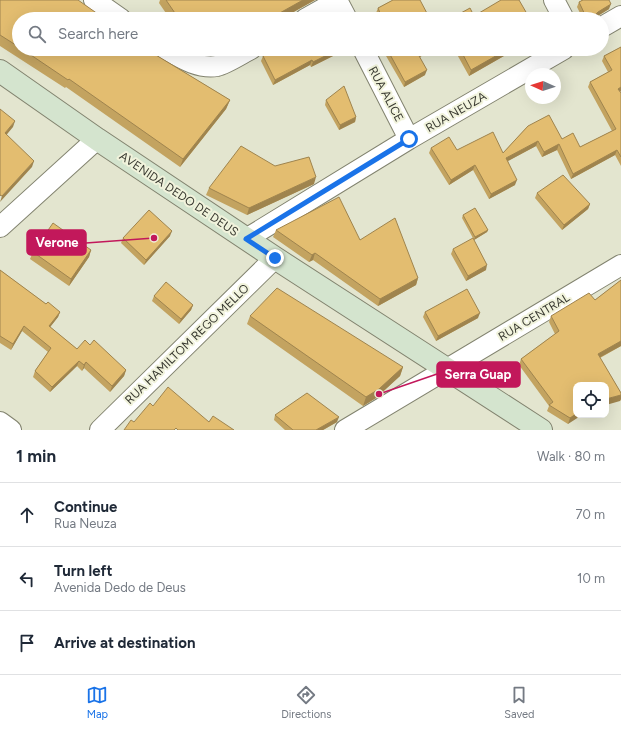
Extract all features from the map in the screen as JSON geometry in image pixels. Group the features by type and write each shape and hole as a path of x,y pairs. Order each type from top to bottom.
{"main road":[{"name":"AVENIDA DEDO DE DEUS","path":"0,71 97,139 246,239 541,430"}],"street":[{"path":"94,0 110,12"},
{"path":"317,12 337,0 343,12"},
{"path":"554,0 560,12"},
{"path":"609,23 621,16"},
{"path":"177,56 187,62 202,66 218,66 237,56"},
{"name":"RUA ALICE","path":"367,56 409,139"},
{"name":"RUA NEUZA","path":"246,239 409,139 552,56"},
{"path":"0,227 97,139"},
{"name":"RUA HAMILTOM REGO MELLO","path":"100,430 275,258"},
{"name":"RUA CENTRAL","path":"345,430 621,265"},
{"path":"0,422 11,430"}],"building":[{"path":"0,0 78,0 95,12 12,12 12,43 0,35"},
{"path":"166,0 303,0 282,12 174,12"},
{"path":"393,0 420,0 426,12 380,12 378,8"},
{"path":"501,0 519,0 526,12 481,12"},
{"path":"583,0 609,0 611,4 598,12 584,12 579,2"},
{"path":"470,8 472,12 463,12"},
{"path":"621,47 621,87 618,89 621,93 621,157 617,150 573,174 559,144 544,152 538,141 506,158 517,180 491,194 475,165 451,180 431,148 449,137 457,150 493,132 503,153 528,126 549,115 562,139 573,133 580,147 616,129 590,82 612,70 604,56 609,56 609,53"},
{"path":"32,56 158,56 230,100 183,159 69,79 68,80"},
{"path":"263,56 325,56 313,62 312,60 275,80"},
{"path":"391,56 419,56 427,70 405,82"},
{"path":"464,56 496,56 471,70"},
{"path":"344,86 356,117 340,125 326,100"},
{"path":"0,109 15,121 5,133 34,161 2,196 0,195"},
{"path":"241,146 275,166 309,157 316,177 249,208 209,188"},
{"path":"563,175 590,204 564,225 537,193"},
{"path":"339,197 360,240 395,218 418,278 380,299 315,253 312,255 276,230"},
{"path":"475,208 488,230 475,237 463,215"},
{"path":"149,210 172,231 146,260 123,238"},
{"path":"53,223 91,250 71,279 33,252"},
{"path":"473,238 487,265 468,276 453,249"},
{"path":"0,270 46,304 48,302 60,312 49,326 77,349 85,340 90,345 94,340 126,370 112,386 86,362 84,365 79,361 52,387 35,371 51,348 24,326 13,344 0,336"},
{"path":"621,280 621,341 598,354 621,395 609,398 609,382 573,382 573,416 570,418 549,405 553,402 521,359 559,331 551,316 589,293 595,300"},
{"path":"166,282 193,305 181,319 154,296"},
{"path":"277,288 403,367 379,389 366,397 250,316"},
{"path":"467,289 480,313 438,336 425,312"},
{"path":"168,387 209,422 213,416 234,430 178,430 176,428 174,430 124,430 131,420 134,422 150,403 153,406"},
{"path":"307,393 339,417 316,430 293,430 275,415"}],"place":[{"name":"Verone","path":"154,238"},
{"name":"Serra Guap","path":"379,394"}],"route":[{"path":"275,258 246,239 409,139"}]}
